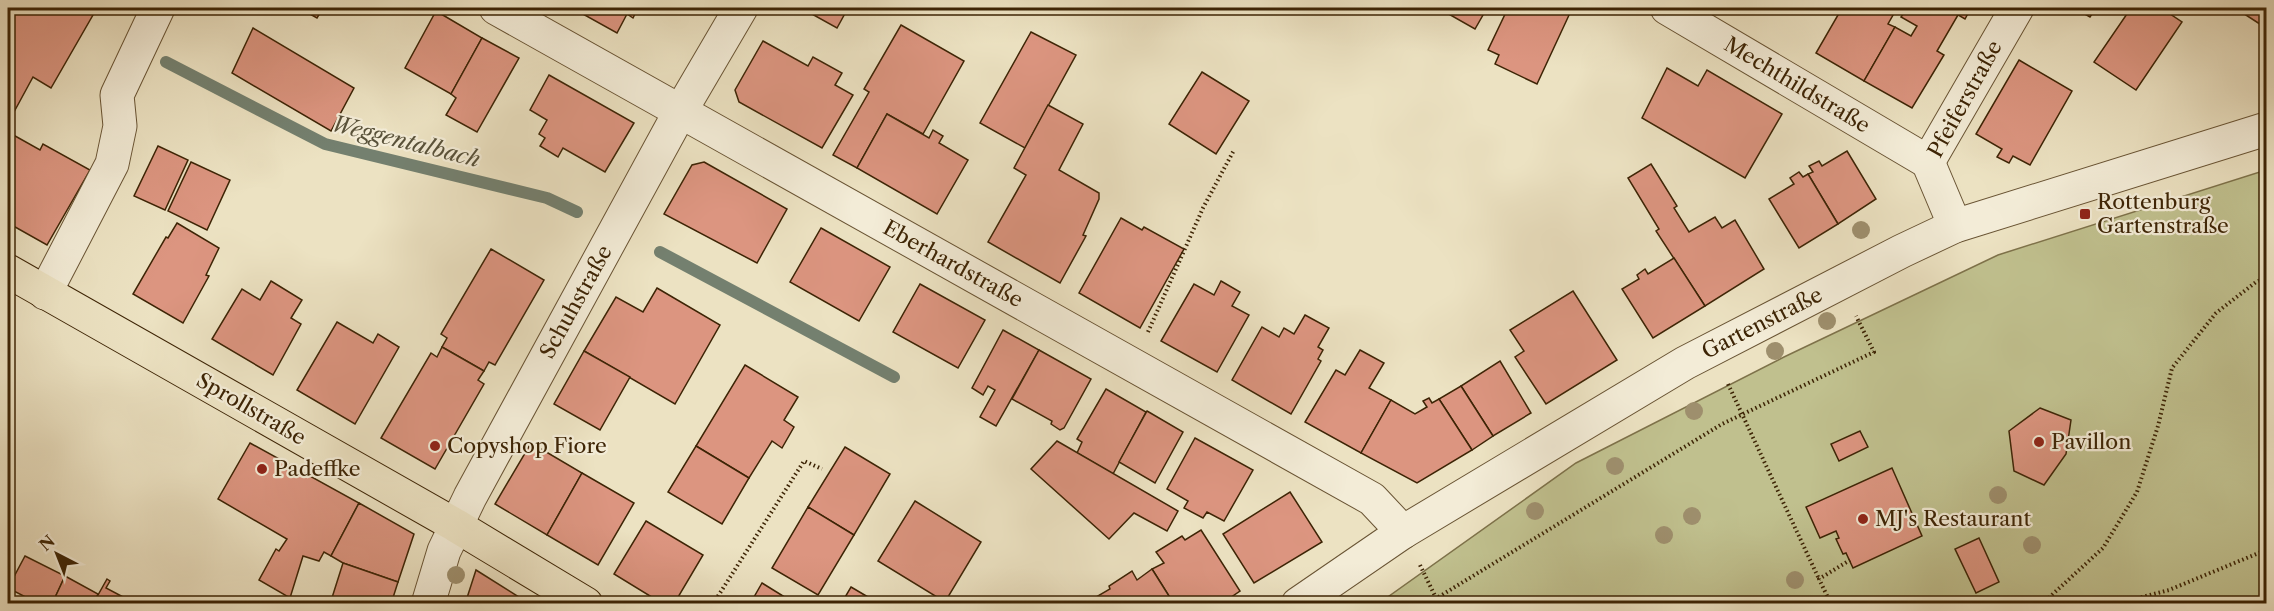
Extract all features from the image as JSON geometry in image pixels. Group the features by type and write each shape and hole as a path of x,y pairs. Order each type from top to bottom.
{"main road":[{"name":"Sprollstraße","path":"8,271 456,525 586,603"}],"street":[{"path":"45,293 112,164 120,126 117,95 158,8"},
{"name":"Eberhardstraße","path":"496,8 1372,499 1403,532"},
{"name":"Schuhstraße","path":"428,603 444,551 456,525 680,112 741,8"},
{"name":"Mechthildstraße","path":"1667,8 1928,162"},
{"name":"Pfeiferstraße","path":"1955,226 1928,162 2017,8"},
{"name":"Gartenstraße","path":"1298,603 1403,532 1685,363 1955,226 2266,129"}],"path":[{"path":"1133,365 1203,208 1234,150"},
{"path":"2042,603 2103,548 2137,492 2158,426 2172,368 2216,313 2256,282 2266,278"},
{"path":"1427,603 1742,413 1874,352 1840,283"},
{"path":"1742,413 1831,603"},
{"path":"713,603 804,461 822,469"},
{"path":"2115,603 2169,590 2266,550"},
{"path":"1819,579 1850,560"},
{"path":"1436,598 1441,603"}],"green space":[{"path":"2266,170 2266,603 1378,604 1576,463 1784,357 1998,255"}],"building":[{"path":"8,8 97,8 51,88 33,77 8,123"},
{"path":"299,8 323,8 317,18"},
{"path":"572,8 638,8 633,18 627,14 617,33"},
{"path":"801,8 848,8 837,28"},
{"path":"1438,8 1487,8 1475,29"},
{"path":"1508,8 1558,8 1570,13 1537,84 1495,64 1499,55 1488,50"},
{"path":"1842,8 1865,10 1866,8 1891,8 1896,10 1888,24 1895,27 1864,81 1816,53"},
{"path":"1907,8 1946,8 1958,15 1937,51 1944,55 1912,108 1864,81 1895,27 1911,36 1917,26 1901,17"},
{"path":"1946,8 1971,8 1965,19"},
{"path":"2074,8 2096,8 2090,17"},
{"path":"2131,8 2161,8 2182,22 2136,90 2094,62"},
{"path":"2235,8 2266,8 2266,28"},
{"path":"436,11 482,38 451,94 405,68"},
{"path":"901,25 964,61 923,134 887,114 857,168 833,155 869,92 864,89"},
{"path":"253,28 354,88 331,131 232,73"},
{"path":"1031,32 1076,55 1025,148 980,123"},
{"path":"482,38 519,58 477,132 446,115 456,98 451,94"},
{"path":"763,41 808,66 813,57 842,73 835,85 853,95 822,148 739,102 735,90"},
{"path":"2019,60 2072,91 2030,165 2013,156 2009,163 1997,157 2002,149 1976,134"},
{"path":"1667,68 1698,86 1707,70 1782,114 1745,178 1642,118"},
{"path":"1202,72 1249,101 1216,154 1169,124"},
{"path":"549,75 634,123 605,172 563,148 558,157 540,146 545,138 539,134 547,120 530,110"},
{"path":"1048,105 1083,124 1059,170 1099,193 1099,199 1083,235 1086,236 1060,283 988,242 1026,175 1014,168"},
{"path":"887,114 929,138 933,130 943,136 939,143 968,160 937,214 857,168"},
{"path":"8,132 40,150 43,144 90,170 47,245 8,223"},
{"path":"158,146 188,160 165,210 134,196"},
{"path":"1847,151 1876,199 1838,224 1808,174 1813,172 1809,166 1819,161 1822,166"},
{"path":"191,162 230,180 207,230 168,211"},
{"path":"704,162 787,209 757,263 664,214 692,165"},
{"path":"1651,164 1677,206 1674,208 1689,232 1715,217 1722,228 1735,220 1764,269 1705,306 1656,231 1659,229 1628,178"},
{"path":"1799,172 1803,177 1808,174 1838,224 1799,248 1769,199 1794,184 1790,178"},
{"path":"1121,218 1142,230 1144,227 1184,249 1140,328 1079,293"},
{"path":"177,223 219,248 206,275 209,276 183,323 133,294 166,237 168,238"},
{"path":"821,228 890,267 859,321 790,282"},
{"path":"491,249 544,280 495,365 489,362 484,371 442,347 447,338 441,334"},
{"path":"1674,258 1705,306 1653,338 1622,289 1639,279 1637,275 1645,269 1648,274"},
{"path":"271,281 302,300 291,318 301,324 273,375 212,339 242,289 260,300"},
{"path":"1221,281 1240,292 1232,306 1249,315 1217,372 1161,341 1194,284 1214,295"},
{"path":"920,284 985,320 958,368 893,332"},
{"path":"657,288 720,325 675,404 584,351 616,297 643,312"},
{"path":"1573,291 1617,360 1546,404 1515,357 1524,351 1510,330"},
{"path":"1305,315 1329,328 1318,347 1323,350 1318,359 1321,361 1291,414 1232,380 1262,327 1279,337 1284,328 1294,334"},
{"path":"337,322 373,343 378,334 399,347 355,424 297,390"},
{"path":"1003,330 1039,350 996,426 980,417 995,390 988,386 983,395 972,388"},
{"path":"442,347 484,371 478,380 484,384 435,469 381,438 431,353 437,357"},
{"path":"1039,350 1091,379 1064,428 1060,430 1051,424 1052,421 1012,399"},
{"path":"1360,350 1384,363 1369,388 1391,400 1361,453 1305,422 1336,370 1345,375"},
{"path":"584,351 630,377 600,430 554,404"},
{"path":"1500,361 1531,413 1493,436 1461,386"},
{"path":"745,365 798,397 784,420 794,427 782,448 772,441 749,478 696,446"},
{"path":"1461,386 1493,436 1472,450 1439,399"},
{"path":"1106,389 1146,412 1113,474 1077,453 1082,442 1077,439"},
{"path":"1429,398 1432,403 1439,399 1472,450 1417,483 1361,453 1391,400 1415,414 1427,407 1423,401"},
{"name":"Pavillon","path":"2040,408 2071,420 2066,454 2044,485 2014,471 2009,431"},
{"path":"1147,411 1183,432 1155,483 1119,462"},
{"path":"1860,431 1868,447 1839,461 1831,444"},
{"path":"1195,438 1253,470 1224,521 1207,512 1203,518 1184,508 1188,501 1167,489"},
{"path":"1057,441 1178,511 1167,531 1134,513 1109,539 1031,469"},
{"path":"250,443 359,503 331,556 324,552 319,561 303,556 290,598 259,580 276,549 279,551 287,539 218,499"},
{"path":"531,443 582,473 547,535 495,504"},
{"path":"696,446 749,478 722,524 668,492"},
{"path":"845,447 890,474 854,535 808,507"},
{"name":"MJ's Restaurant","path":"1892,468 1922,536 1853,568 1836,539 1839,538 1836,531 1820,538 1806,507"},
{"path":"582,473 634,503 598,565 547,535"},
{"path":"1290,492 1322,542 1254,583 1223,534"},
{"path":"915,501 981,542 945,602 878,561"},
{"path":"359,503 414,534 398,582 343,563 331,556"},
{"path":"808,507 854,535 818,595 772,568"},
{"path":"646,521 703,555 674,604 663,604 614,574"},
{"path":"1201,530 1240,591 1221,604 1174,604 1152,569 1164,563 1156,552 1182,536 1185,540"},
{"path":"1979,538 1999,582 1976,593 1955,549"},
{"path":"25,556 65,576 52,604 39,604 8,588"},
{"path":"343,563 398,582 391,604 330,604"},
{"path":"1152,569 1174,604 1099,604 1096,597 1110,589 1109,586 1132,571 1137,580"},
{"path":"476,570 530,604 465,604"},
{"path":"65,576 98,594 93,604 52,604"},
{"path":"107,579 110,581 106,588 125,598 123,600 130,604 93,604"},
{"path":"762,583 796,604 750,604"},
{"path":"851,587 880,604 841,604"}],"waterway":[{"name":"Weggentalbach","path":"166,62 325,144 547,198 577,212"},
{"name":"Weggentalbach","path":"660,252 894,377"}],"place":[{"name":"Rottenburg Gartenstraße","path":"2085,214"},
{"name":"Pavillon","path":"2039,442"},
{"name":"Copyshop Fiore","path":"435,446"},
{"name":"Padeffke","path":"262,469"},
{"name":"MJ's Restaurant","path":"1863,519"}]}
